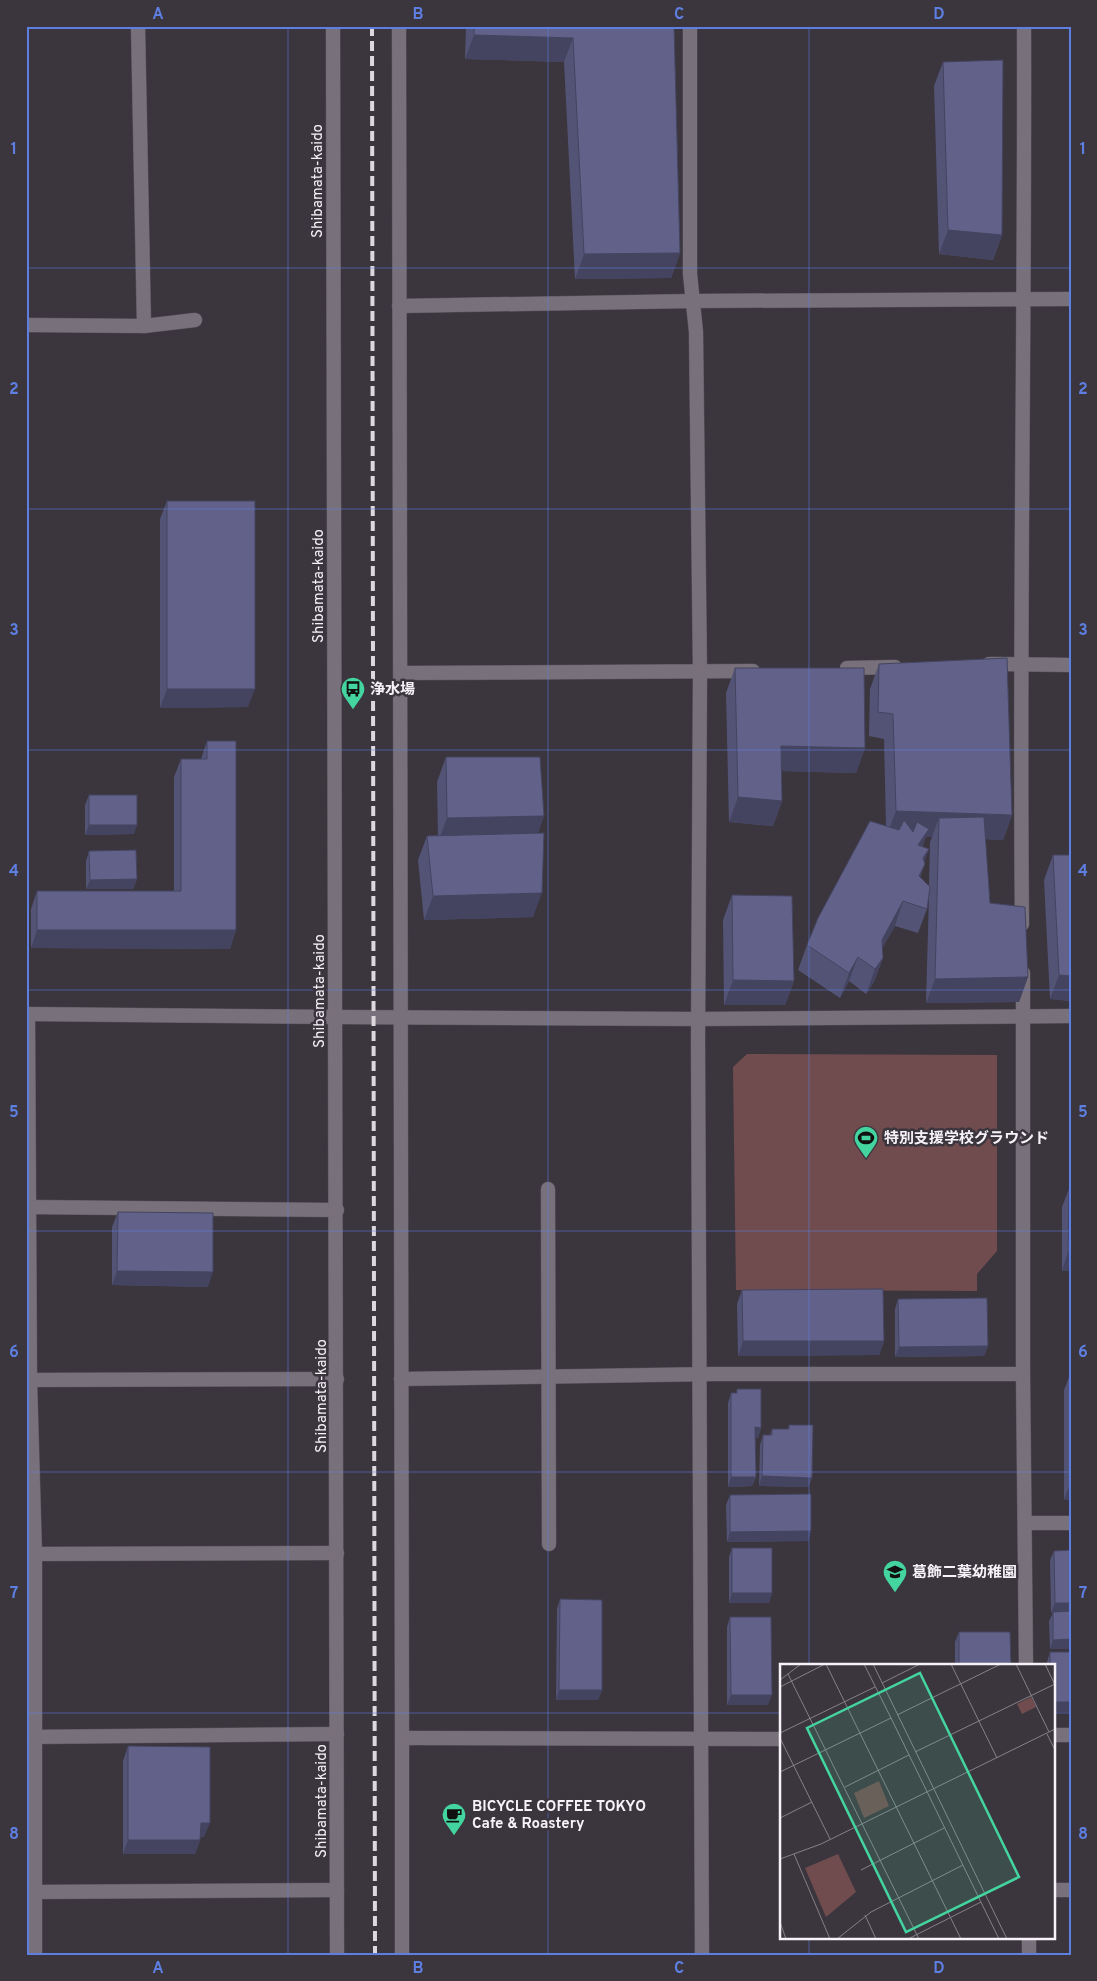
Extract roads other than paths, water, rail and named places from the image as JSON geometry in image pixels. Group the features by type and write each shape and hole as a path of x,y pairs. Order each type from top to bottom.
{"street":[{"path":"138,26 144,326"},
{"name":"Shibamata-kaido","path":"333,26 337,1955"},
{"path":"399,26 402,1017 401,1379 407,1738 402,1955"},
{"path":"690,26 690,274 696,332 700,673 698,1019 702,1955"},
{"path":"1022,938 1020,663 1024,300 1024,26"},
{"path":"399,306 693,301 1071,299"},
{"path":"26,326 144,326 195,320"},
{"path":"971,664 1071,665"},
{"path":"835,668 913,666"},
{"path":"401,673 700,673 768,671"},
{"path":"1023,957 1023,1374 1026,1664"},
{"path":"35,1955 34,1892 30,1870 31,1554 28,1380 27,1014 698,1019 1071,1016"},
{"path":"548,1189 549,1544"},
{"path":"28,1208 336,1210"},
{"path":"401,1379 700,1375 1023,1374"},
{"path":"28,1380 337,1379"},
{"path":"1025,1523 1071,1524"},
{"path":"31,1554 337,1554"},
{"path":"30,1737 337,1734"},
{"path":"1054,1736 1071,1736"},
{"path":"407,1738 780,1739"},
{"path":"34,1892 337,1890"},
{"path":"1054,1890 1071,1890"},
{"path":"1029,1938 1029,1955"}],"railway":[{"path":"372,26 375,1955"}],"place":[{"name":"浄水場","path":"353,710"},
{"name":"特別支援学校グラウンド","path":"866,1159"},
{"name":"葛飾二葉幼稚園","path":"895,1593"},
{"name":"BICYCLE COFFEE TOKYO Cafe & Roastery","path":"454,1836"}]}
